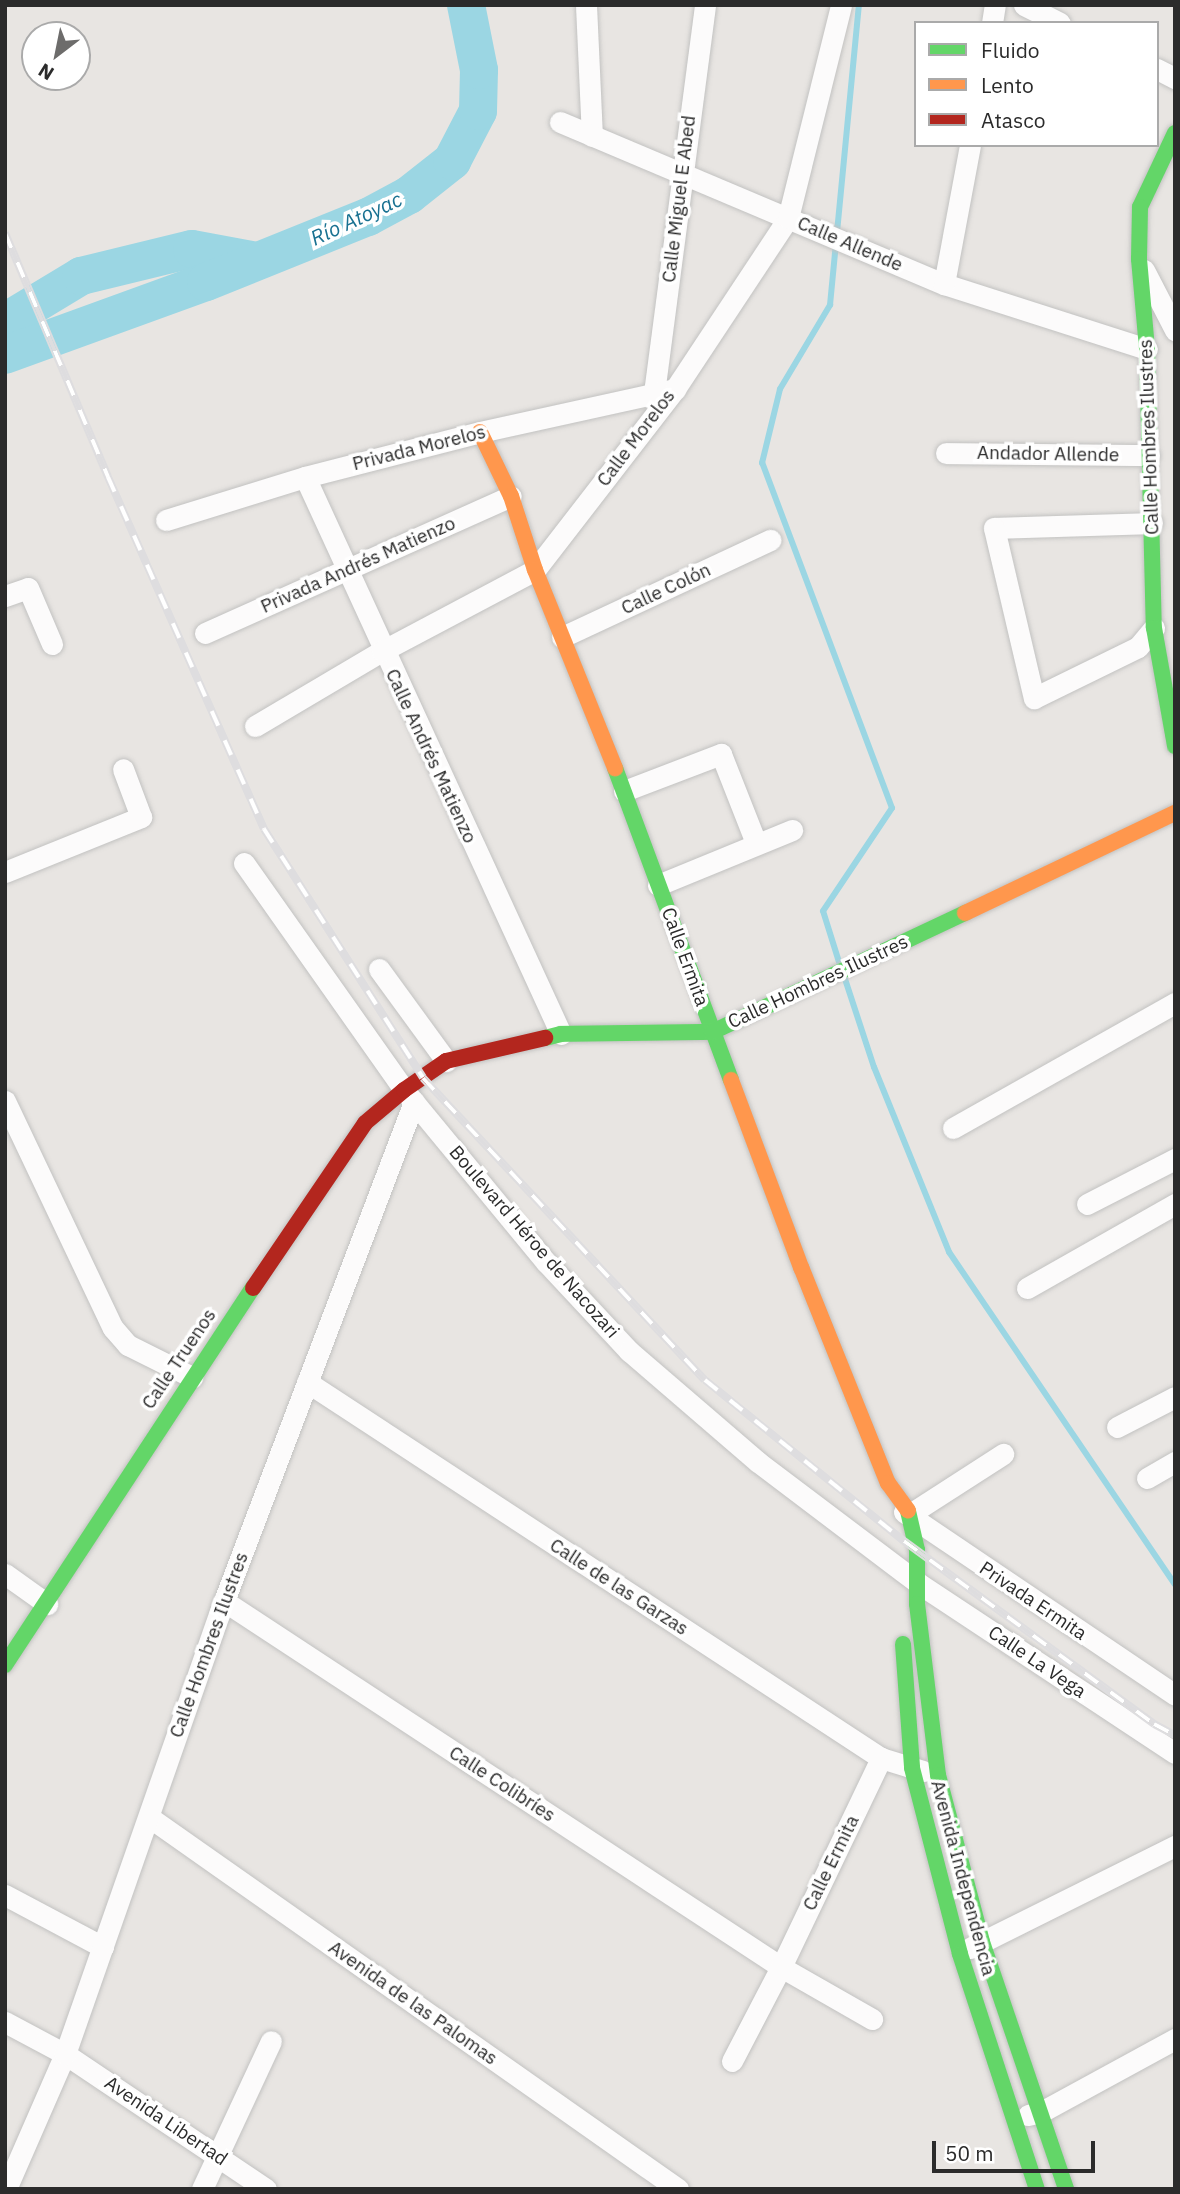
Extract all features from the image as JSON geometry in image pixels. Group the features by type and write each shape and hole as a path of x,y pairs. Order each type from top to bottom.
{"street":[{"path":"586,5 592,135"},
{"name":"Calle Miguel E Abed","path":"664,391 682,172 705,5"},
{"name":"Calle Morelos","path":"255,726 382,651 535,570 788,218 841,5"},
{"path":"1024,5 1056,21"},
{"path":"1159,70 1175,78"},
{"name":"Calle Allende","path":"560,122 944,284 1147,349"},
{"name":"Calle Hombres Ilustres","path":"1175,134 1140,207 1139,259 1147,349 1154,628 1175,746"},
{"path":"944,284 970,147"},
{"path":"1139,259 1175,330"},
{"name":"Privada Morelos","path":"166,520 305,477 480,432 664,391"},
{"name":"Calle Ermita","path":"480,432 510,496 535,570 624,791 801,1267 901,1511"},
{"name":"Andador Allende","path":"946,453 1149,455"},
{"name":"Calle Andrés Matienzo","path":"305,477 382,651 561,1034"},
{"name":"Privada Andrés Matienzo","path":"205,633 510,496"},
{"path":"1152,523 994,528 1034,698 1138,647 1154,628"},
{"name":"Calle Colón","path":"562,637 770,540"},
{"path":"5,596 28,588 52,645"},
{"path":"624,791 721,754 756,844"},
{"path":"5,872 141,817 123,769"},
{"name":"Calle Hombres Ilustres","path":"6,2189 65,2054 223,1601 307,1382 409,1096 446,1061 561,1034 712,1032 1175,813"},
{"path":"658,885 792,830"},
{"name":"Boulevard Héroe de Nacozari","path":"244,863 409,1096 546,1262 629,1351 758,1462 907,1581"},
{"path":"379,970 446,1061"},
{"path":"953,1128 1175,1003"},
{"name":"Calle Truenos","path":"5,1665 192,1377 365,1123 409,1096"},
{"path":"5,1101 113,1328 128,1345 192,1377"},
{"path":"1087,1204 1175,1159"},
{"path":"1027,1288 1175,1204"},
{"name":"Calle de las Garzas","path":"307,1382 881,1758 938,1775"},
{"path":"1116,1427 1175,1397"},
{"path":"901,1511 1003,1454"},
{"path":"1147,1478 1175,1462"},
{"name":"Avenida Independencia","path":"901,1511 907,1581 917,1604 938,1775 982,1942 1066,2189"},
{"name":"Privada Ermita","path":"901,1511 1008,1586 1175,1695"},
{"path":"5,1574 47,1604"},
{"name":"Calle La Vega","path":"907,1581 1175,1753"},
{"name":"Calle Colibríes","path":"223,1601 781,1967 872,2019"},
{"name":"Avenida Independencia","path":"902,1629 912,1768 960,1954 1037,2189"},
{"name":"Calle Ermita","path":"732,2061 781,1967 881,1758"},
{"name":"Avenida de las Palomas","path":"149,1817 678,2189"},
{"path":"960,1954 1175,1846"},
{"path":"5,1895 103,1947"},
{"name":"Avenida Libertad","path":"5,2022 65,2054 266,2189"},
{"path":"1014,2119 1041,2112 1175,2039"},
{"path":"202,2189 271,2041"}],"waterway":[{"name":"Río Atoyac","path":"5,355 206,282 368,217 409,195 452,161 478,111 479,70 466,5"},
{"path":"839,962 823,911 892,808 762,463 780,389 830,305 859,5"},
{"name":"Río Atoyac","path":"5,322 81,276 192,249 257,261"},
{"path":"845,979 874,1067 949,1252 1175,1584"}],"railway":[{"path":"5,233 108,477 264,829 423,1078 705,1380 904,1541 1154,1724 1175,1735"}],"traffic: fast":[{"path":"1175,133 1140,207 1139,259 1147,349 1154,628 1175,746"},
{"path":"615,768 731,1080"},
{"path":"545,1038 561,1034 712,1032 965,913"},
{"path":"5,1665 253,1288"},
{"path":"908,1511 917,1550 917,1604 938,1775 982,1942 1066,2189"},
{"path":"903,1644 912,1768 960,1954 1037,2189"}],"traffic: slow":[{"path":"480,432 511,496 535,570 615,768"},
{"path":"965,913 1175,813"},
{"path":"731,1080 801,1267 888,1483 908,1511"}],"traffic: jam":[{"path":"253,1288 365,1123 404,1090 446,1061 545,1038"}]}
